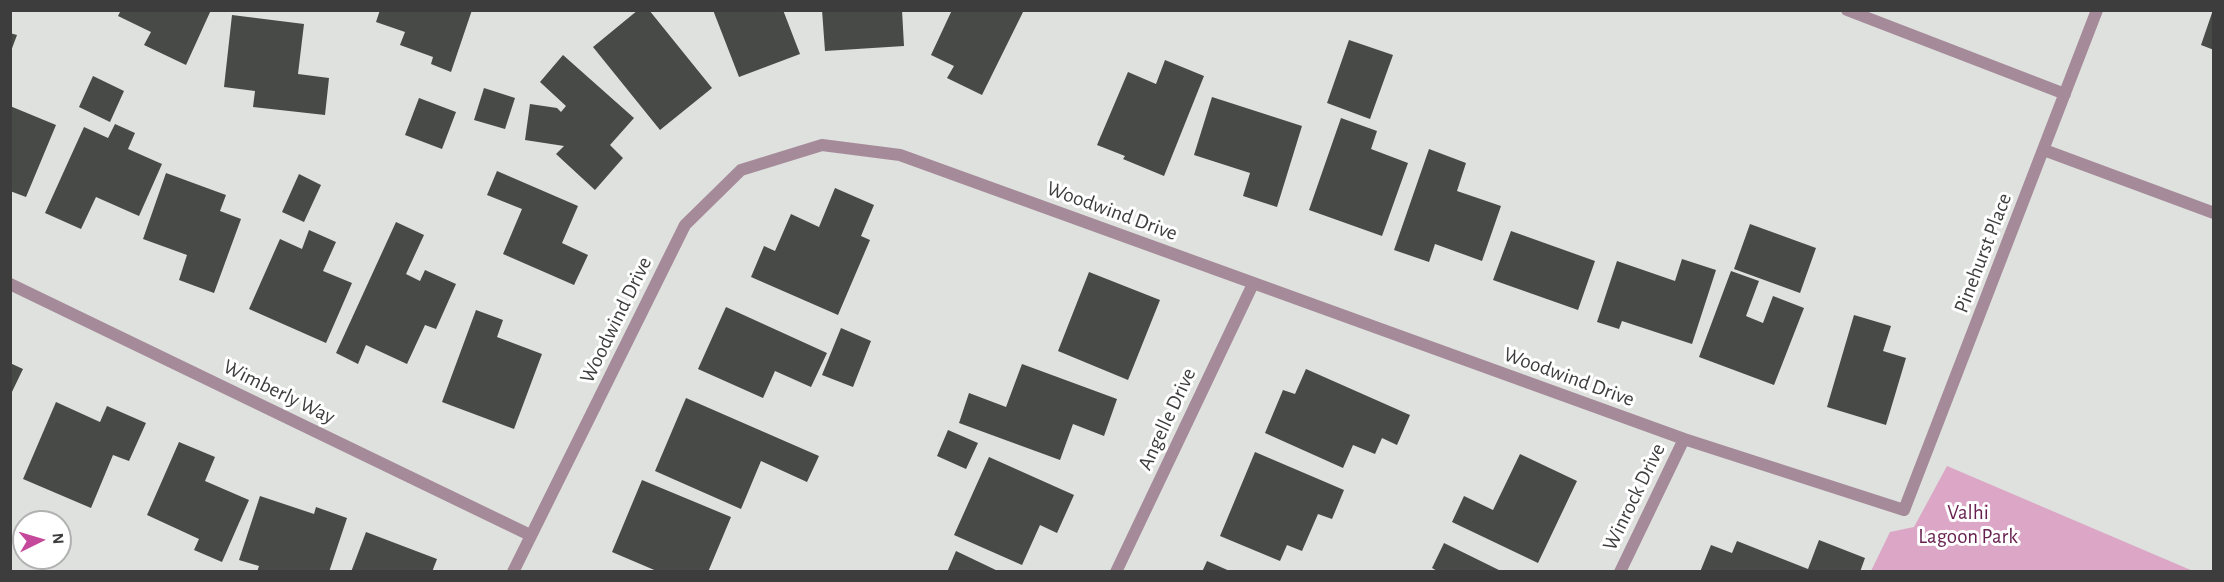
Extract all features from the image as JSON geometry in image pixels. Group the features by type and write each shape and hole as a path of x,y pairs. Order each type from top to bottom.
{"street":[{"path":"1847,10 2065,94"},
{"name":"Pinehurst Place","path":"1904,510 2097,10"},
{"name":"Woodwind Drive","path":"513,572 685,225 741,170 822,145 900,155 1684,439 1904,510"},
{"path":"2044,150 2214,213"},
{"name":"Wimberly Way","path":"10,284 530,535"},
{"name":"Angelle Drive","path":"1116,572 1253,284"},
{"name":"Winrock Drive","path":"1620,572 1684,439"}],"green space":[{"name":"Valhi Lagoon Park","path":"1947,466 2193,571 1871,571 1890,532 1914,527"}],"building":[{"path":"121,10 211,10 186,65 144,45 151,32 118,16"},
{"path":"380,10 472,10 451,72 431,64 433,57 400,45 405,32 376,22"},
{"path":"638,10 649,10 712,88 660,130 593,47"},
{"path":"713,10 783,10 800,54 739,77"},
{"path":"822,10 902,10 904,46 825,51"},
{"path":"952,10 1024,10 982,95 947,78 954,66 931,55"},
{"path":"2214,10 2214,50 2201,45"},
{"path":"232,15 304,24 298,74 329,78 325,115 253,107 255,91 224,87"},
{"path":"10,33 17,35 11,51 10,51"},
{"path":"1349,40 1393,55 1370,119 1327,103"},
{"path":"563,55 634,118 610,145 623,158 595,190 556,154 564,146 525,140 530,104 557,108 561,112 566,106 540,82"},
{"path":"1165,60 1204,76 1164,176 1097,145 1128,72 1156,84"},
{"path":"93,76 124,91 110,122 79,107"},
{"path":"484,88 515,98 505,129 474,120"},
{"path":"1212,97 1302,126 1277,207 1243,196 1250,173 1194,155"},
{"path":"419,98 456,112 442,149 405,135"},
{"path":"10,106 56,125 26,197 10,191"},
{"path":"1341,118 1377,131 1371,149 1408,163 1382,236 1309,210"},
{"path":"115,124 135,133 128,149 162,164 139,216 96,197 81,229 45,213 84,127 108,138"},
{"path":"1429,149 1466,163 1457,191 1501,206 1482,261 1435,244 1429,262 1394,250"},
{"path":"497,171 578,206 562,243 588,255 574,285 503,254 522,209 487,195"},
{"path":"166,173 226,195 220,211 241,219 214,293 179,280 187,255 143,239"},
{"path":"299,174 321,185 304,222 282,212"},
{"path":"835,188 874,205 861,236 870,240 838,315 751,277 764,246 775,251 791,214 819,227"},
{"path":"396,222 424,235 406,274 420,281 425,270 456,284 436,329 425,325 407,364 366,345 358,364 336,353"},
{"path":"1750,224 1816,248 1800,293 1734,269"},
{"path":"309,230 336,242 323,271 352,283 326,343 249,309 280,239 302,249"},
{"path":"1511,231 1595,261 1578,310 1493,280"},
{"path":"1682,259 1716,270 1692,344 1622,321 1619,329 1597,322 1617,261 1675,281"},
{"path":"1731,271 1759,281 1746,316 1763,323 1773,296 1804,308 1774,385 1699,357"},
{"path":"1089,272 1160,300 1128,380 1058,351"},
{"path":"726,307 827,353 811,387 775,371 763,398 698,369"},
{"path":"476,310 503,320 497,337 542,354 514,429 442,402"},
{"path":"1854,315 1891,326 1883,351 1906,358 1886,425 1827,407"},
{"path":"841,328 871,341 853,387 822,375"},
{"path":"10,363 23,369 10,396"},
{"path":"1022,364 1117,399 1104,436 1073,424 1060,460 959,423 969,393 1006,407"},
{"path":"1306,369 1410,415 1397,445 1382,438 1375,454 1353,445 1343,468 1265,433 1283,390 1295,394"},
{"path":"686,398 819,456 807,482 761,461 741,509 655,471"},
{"path":"56,402 100,422 107,406 146,423 129,461 113,455 91,508 23,479"},
{"path":"948,430 978,443 966,469 937,456"},
{"path":"179,442 215,457 205,481 249,500 222,562 194,550 199,539 147,515"},
{"path":"1255,452 1344,490 1332,519 1318,514 1302,551 1287,545 1280,561 1220,536"},
{"path":"1520,454 1577,481 1538,563 1452,522 1464,496 1493,510"},
{"path":"989,457 1074,495 1057,533 1040,525 1022,565 954,535"},
{"path":"642,480 731,517 708,572 659,572 612,552"},
{"path":"260,496 314,514 316,507 347,518 329,572 257,572 259,566 239,560"},
{"path":"366,532 437,559 432,572 351,572"},
{"path":"1819,540 1865,558 1860,572 1700,572 1711,545 1732,553 1737,541 1808,569"},
{"path":"1444,543 1503,572 1439,572 1432,568"},
{"path":"956,551 1000,572 947,572"},
{"path":"1207,561 1232,572 1202,572"}]}
